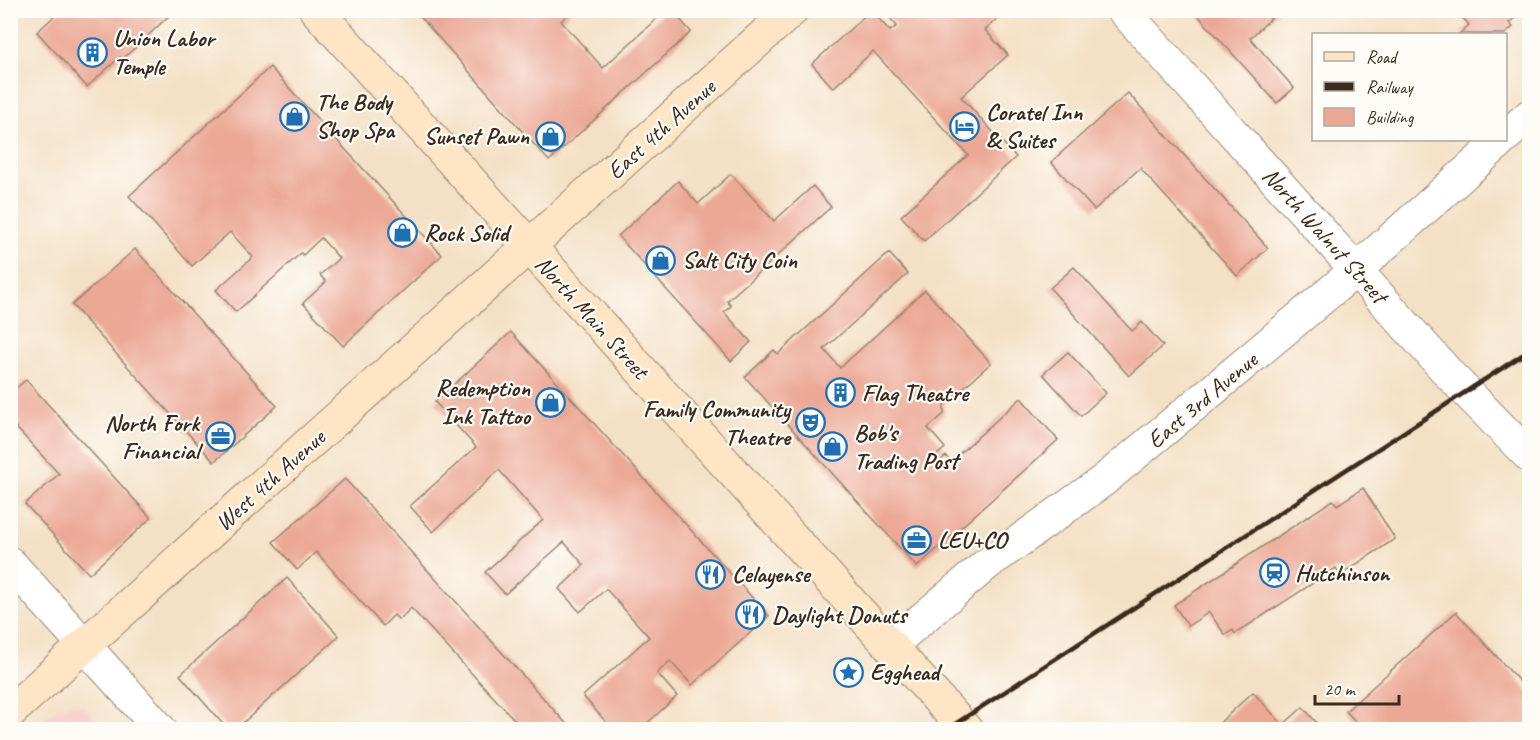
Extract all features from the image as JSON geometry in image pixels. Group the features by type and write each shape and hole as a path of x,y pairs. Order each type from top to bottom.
{"main road":[{"name":"North Main Street","path":"316,10 966,729"},
{"name":"East 4th Avenue","path":"530,248 792,10"},
{"name":"West 4th Avenue","path":"10,712 530,248"}],"street":[{"name":"North Walnut Street","path":"1123,10 1450,375 1530,457"},
{"path":"1507,135 1530,115"},
{"name":"East 3rd Avenue","path":"890,646 987,564 1113,473 1356,270 1501,141"},
{"path":"10,563 161,729"}],"shaded area":[{"path":"70,704 84,707 106,729 33,729 58,707"}],"building":[{"name":"Union Labor Temple","path":"61,10 175,10 136,47 122,59 120,57 87,87 37,32"},
{"path":"414,10 572,10 561,21 603,68 666,10 672,10 691,32 549,161"},
{"name":"Coratel Inn & Suites","path":"871,10 890,31 897,26 883,10 1007,10 985,30 1008,55 961,97 1016,157 924,241 901,216 968,155 873,51 833,88 812,64"},
{"path":"1193,10 1280,10 1250,38 1294,88 1277,103"},
{"path":"1456,10 1523,10 1509,23 1513,27 1506,33 1460,33 1469,25"},
{"path":"270,67 442,255 343,346 303,303 326,282 320,275 339,258 321,238 303,255 301,253 236,312 216,290 253,257 230,232 192,266 129,196"},
{"path":"1128,93 1268,248 1237,276 1140,168 1094,210 1051,162"},
{"path":"731,174 774,221 813,186 831,207 727,301 731,306 724,312 751,342 731,361 618,236 678,181 698,204"},
{"path":"135,249 277,406 214,462 72,305"},
{"path":"889,253 908,274 824,349 840,368 925,290 991,363 944,405 944,414 928,428 945,448 936,456 940,461 946,456 950,462 1021,398 1058,440 917,567 745,377 774,350 778,354"},
{"path":"1074,267 1132,331 1142,322 1163,346 1129,376 1050,288"},
{"path":"511,332 769,616 692,685 670,661 657,673 677,696 640,730 613,730 583,696 649,637 606,589 580,612 559,589 584,565 564,542 505,594 485,572 543,520 499,470 433,532 410,506 476,447 435,402"},
{"path":"1068,352 1106,393 1081,416 1043,374"},
{"path":"26,380 151,518 89,574 25,504 59,474 10,421 10,393"},
{"path":"345,479 572,730 524,730 411,608 399,620 394,615 383,626 316,552 297,570 273,542"},
{"path":"1363,488 1395,539 1340,575 1336,568 1235,634 1233,630 1225,635 1209,612 1188,626 1174,605 1333,500 1337,505"},
{"path":"287,578 339,636 235,730 228,730 180,675"},
{"path":"1456,612 1530,693 1530,730 1363,730 1346,711"},
{"path":"1253,692 1283,725 1303,707 1323,730 1212,730"}],"railway":[{"path":"946,730 1530,350"}],"place":[{"name":"Union Labor Temple","path":"92,52"},
{"name":"The Body Shop Spa","path":"295,116"},
{"name":"Coratel Inn & Suites","path":"965,126"},
{"name":"Sunset Pawn","path":"550,136"},
{"name":"Rock Solid","path":"403,233"},
{"name":"Salt City Coin","path":"661,260"},
{"name":"Flag Theatre","path":"841,393"},
{"name":"Redemption Ink Tattoo","path":"551,402"},
{"name":"Family Community Theatre","path":"811,423"},
{"name":"North Fork Financial","path":"220,437"},
{"name":"Bob's Trading Post","path":"833,447"},
{"name":"LEU+CO","path":"917,540"},
{"name":"Hutchinson","path":"1274,573"},
{"name":"Celayense","path":"711,574"},
{"name":"Daylight Donuts","path":"751,615"},
{"name":"Egghead","path":"849,672"}]}
